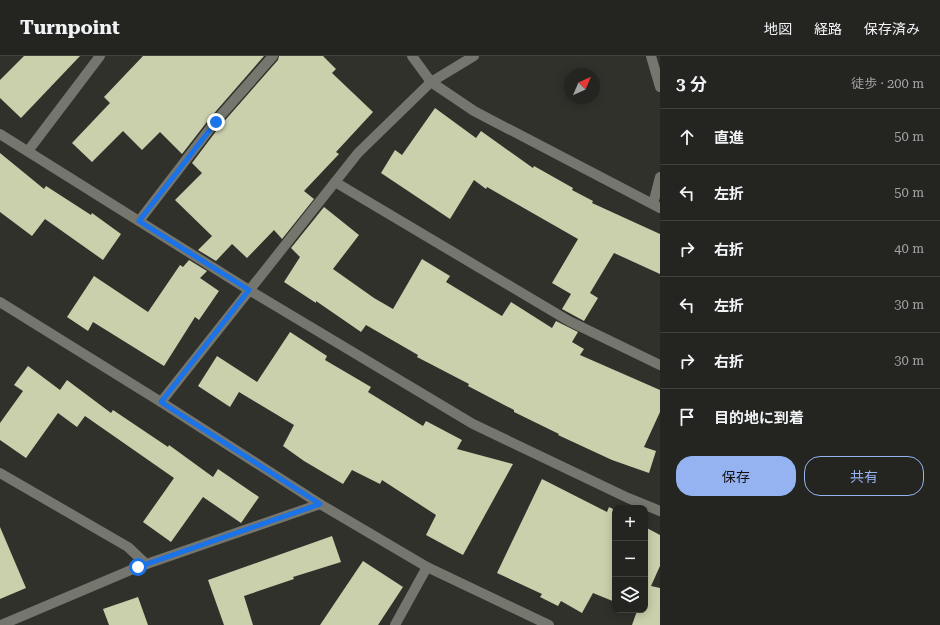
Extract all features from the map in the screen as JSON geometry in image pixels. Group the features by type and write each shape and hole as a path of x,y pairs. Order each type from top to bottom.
{"street":[{"path":"28,151 100,56"},
{"path":"139,221 216,122 273,56"},
{"path":"412,56 431,82 474,111 656,206 660,177"},
{"path":"161,402 358,153 431,82 474,56"},
{"path":"651,56 660,87"},
{"path":"0,134 249,290 473,424 628,498 660,511"},
{"path":"335,182 568,321 660,365"},
{"path":"0,302 161,402 320,504 428,566 549,625"},
{"path":"0,473 128,547 146,564"},
{"path":"1,625 146,564 320,504"},
{"path":"395,625 428,566"}],"building":[{"path":"24,56 80,56 21,118 0,98 0,80"},
{"path":"143,56 264,56 210,118 182,154 160,132 142,150 123,131 92,162 72,143 110,103 104,97"},
{"path":"279,56 323,56 336,69 332,73 373,112 336,152 339,154 304,191 314,199 282,239 274,230 247,258 232,244 216,261 198,250 212,236 175,200 202,173 192,163 220,126 278,60"},
{"path":"435,108 476,138 481,131 533,168 534,166 573,188 572,190 593,201 592,203 660,234 660,274 614,253 590,293 598,298 584,321 562,309 571,294 552,283 578,239 487,187 486,189 474,180 450,219 381,173 395,150 402,155"},
{"path":"0,153 44,189 46,186 91,215 92,213 121,234 103,260 45,219 32,236 0,212"},
{"path":"324,207 359,235 333,269 374,298 393,309 422,259 450,276 446,282 502,316 511,302 552,328 556,321 578,332 572,342 584,349 580,355 660,390 660,412 644,447 656,451 649,473 612,460 558,435 559,434 514,412 514,410 468,386 469,384 417,357 418,355 366,325 361,332 316,301 316,303 284,282 300,257 291,248"},
{"path":"189,260 207,271 200,278 219,291 199,320 195,317 164,366 93,322 88,331 67,317 94,276 148,312 180,265 183,267"},
{"path":"290,332 327,356 325,360 371,387 368,392 423,426 426,421 462,440 457,449 513,464 463,555 426,535 436,515 382,480 380,484 352,470 343,484 304,461 283,446 294,425 239,392 230,407 198,386 217,356 257,382"},
{"path":"28,366 60,390 67,380 111,413 113,410 168,447 169,445 213,477 218,469 259,497 241,523 203,497 171,542 143,522 174,478 85,416 77,427 58,413 26,458 0,440 0,423 23,391 14,385"},
{"path":"542,479 607,512 609,507 612,508 612,601 593,593 582,613 561,601 558,606 540,597 542,594 497,573"},
{"path":"0,527 26,588 0,599"},
{"path":"648,529 660,535 660,566 651,586 660,588 660,625 632,625 636,613 648,613"},
{"path":"332,536 341,562 293,577 294,579 244,596 253,625 224,625 208,580"},
{"path":"363,561 403,587 378,625 320,625"},
{"path":"138,597 148,625 109,625 103,609"}],"route":[{"path":"138,567 320,504 161,402 249,290 139,221 216,122"}]}
